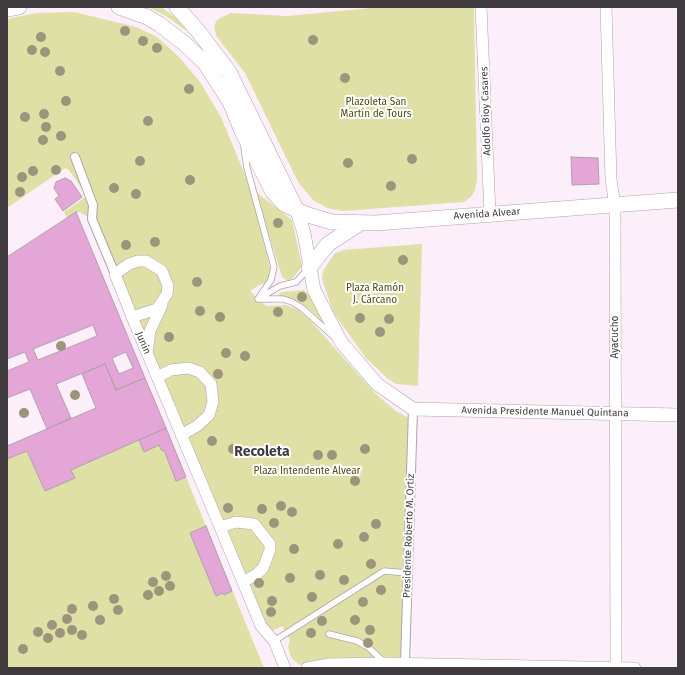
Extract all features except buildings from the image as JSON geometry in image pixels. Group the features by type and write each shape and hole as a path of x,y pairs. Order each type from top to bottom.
{"main road":[{"path":"7,9 19,7"},
{"name":"Avenida Alvear","path":"119,7 153,20 171,32 195,52 214,76 230,102 242,131 273,192 280,200 297,211 332,222 359,224 615,206 678,200"},
{"path":"177,7 198,31 229,72 297,211"},
{"path":"309,268 328,244 359,224"}],"street":[{"name":"Adolfo Bioy Casares","path":"481,7 490,214"},
{"name":"Ayacucho","path":"606,7 611,179 615,206 616,667"},
{"name":"Junín","path":"75,157 93,205 92,219 132,317 261,626 274,641 285,668"},
{"path":"297,211 304,233 309,268 317,297 341,342 377,384 413,409"},
{"path":"115,274 130,264 138,261 146,261 157,266 166,277 168,286 167,294 150,331 147,353"},
{"path":"132,317 157,308 163,302"},
{"path":"157,377 171,370 188,368 200,372 212,384 213,402 209,415 197,426 181,435"},
{"name":"Avenida Presidente Manuel Quintana","path":"413,409 678,415"},
{"name":"Presidente Roberto M. Ortiz","path":"405,663 413,409"},
{"path":"220,527 236,522 254,524 270,544 270,550 263,568 242,582"},
{"path":"307,668 329,664 405,663 635,668"}],"lane":[{"path":"242,131 247,168 274,268 271,280 258,299"},
{"path":"258,299 280,286 296,282 309,268"},
{"path":"258,299 283,299 292,302 302,308 341,342"},
{"path":"274,641 384,571 408,572"},
{"path":"329,634 357,641 368,647 385,663"}],"green space":[{"path":"148,7 161,7 188,26 188,30 185,30 166,16"},
{"name":"Plazoleta San Martín de Tours","path":"381,7 474,7 477,180 475,190 471,197 464,202 343,211 327,208 313,200 298,182 245,73 217,37 214,28 216,21 231,13 287,16"},
{"name":"Plaza Intendente Alvear","path":"74,12 136,27 157,37 180,58 200,82 221,117 250,187 271,272 270,279 266,283 259,285 250,291 266,306 286,305 298,310 307,317 376,394 396,411 413,420 405,659 333,658 300,665 292,659 288,646 290,640 282,626 267,633 92,219 79,212 67,218 64,212 87,196 69,170 65,168 7,208 7,19 36,13"},
{"path":"256,192 292,220 302,266 293,278 288,281 282,277"},
{"name":"Plaza Ramón J. Cárcano","path":"422,244 418,386 396,384 387,378 366,358 333,312 322,279 323,271 334,254 343,250"},
{"path":"304,290 313,300 328,327 308,308 298,301 279,297 279,294 282,292"},
{"path":"166,428 264,668 7,668 7,459 27,451 45,491 71,470"}],"district":[{"name":"Recoleta","path":"262,452"}]}
